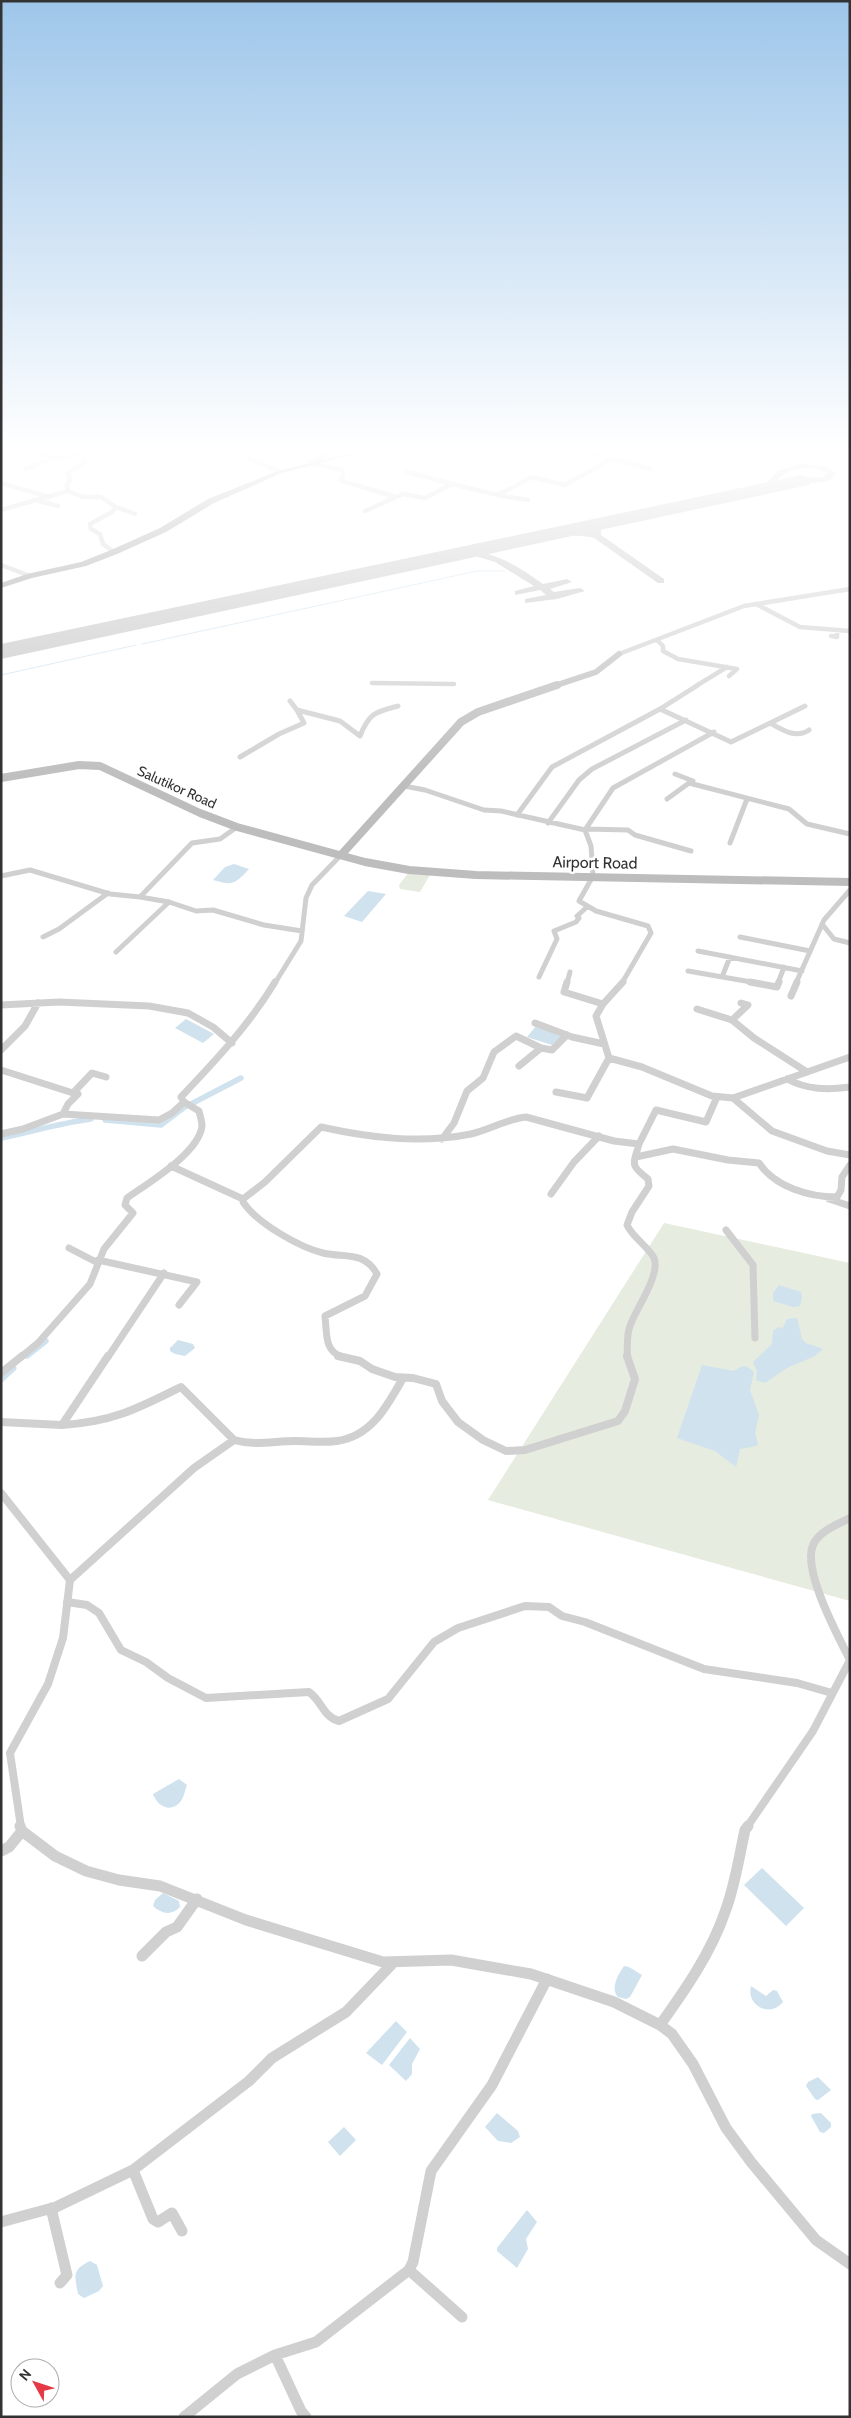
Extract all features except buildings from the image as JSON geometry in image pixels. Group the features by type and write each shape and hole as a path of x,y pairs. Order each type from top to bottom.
{"highway":[{"path":"1,586 30,576 86,563"}],"main road":[{"path":"341,855 462,722 478,712 596,672 619,654"},
{"name":"Salutikor Road","path":"1,778 79,765 100,766 200,813 237,827 341,855"},
{"name":"Airport Road","path":"341,855 409,870 476,875 593,876 758,882 850,882"}],"street":[{"path":"1,565 30,576"},
{"path":"619,654 658,641 728,611 756,604 850,589"},
{"path":"756,604 800,627 850,631"},
{"path":"831,636 837,637 837,631"},
{"path":"658,641 663,651 678,659 738,670 730,676"},
{"path":"517,815 552,767 660,710 727,667"},
{"path":"372,683 454,684"},
{"path":"240,756 278,734 304,723 290,701"},
{"path":"297,710 340,721 360,736 367,717 372,713 398,706"},
{"path":"660,710 714,732 731,742 805,706"},
{"path":"548,823 579,780 592,769 686,720"},
{"path":"770,723 797,736 805,734 809,730"},
{"path":"585,830 613,788 714,732"},
{"path":"666,799 693,781 674,774"},
{"path":"690,783 790,810 807,824 850,834"},
{"path":"404,786 425,790 484,810 517,815 585,830 628,830 635,836 691,850"},
{"path":"730,843 747,799"},
{"path":"140,897 192,843 220,839 237,827"},
{"path":"556,1092 587,1098 609,1058 596,1016 603,1004 624,981 651,933 648,926 609,916 587,907 579,900 593,876 591,846 585,830"},
{"path":"1,1373 54,1326 90,1284 98,1262 133,1213 125,1205 127,1198 171,1166 191,1148 202,1127 198,1111 184,1102 181,1097 232,1043 279,976 301,941 306,898 312,885 341,855"},
{"path":"1,876 30,870 108,893 169,902 196,911 213,910 264,925 302,931"},
{"path":"791,996 822,924 834,906 850,890"},
{"path":"43,937 59,929 108,893"},
{"path":"116,952 169,902"},
{"path":"540,977 557,939 554,930 576,922 579,918 577,916 587,907"},
{"path":"822,924 834,939 850,943"},
{"path":"740,937 810,951"},
{"path":"698,951 802,971"},
{"path":"722,977 730,957"},
{"path":"688,971 777,987 784,967"},
{"path":"570,972 564,992 603,1004"},
{"path":"1,1012 3,1004 59,1002 149,1006 188,1013 213,1027 232,1043"},
{"path":"1,1050 5,1043 25,1026 38,1003"},
{"path":"732,1020 748,1005 741,1003"},
{"path":"697,1009 732,1020 754,1038 807,1072"},
{"path":"535,1023 566,1035 604,1044"},
{"path":"442,1139 454,1123 467,1091 483,1078 494,1052 516,1036 541,1048 552,1050 566,1035"},
{"path":"519,1066 541,1048"},
{"path":"609,1058 642,1067 718,1097 733,1098 850,1057"},
{"path":"1,1070 78,1094 68,1104 63,1114"},
{"path":"73,1093 92,1073 106,1077"},
{"path":"787,1079 803,1088 828,1089 850,1087"},
{"path":"243,1199 242,1202 257,1218 316,1249 322,1252 352,1254 374,1266 377,1274 365,1296 325,1316 328,1346 334,1355 360,1362 372,1369 403,1378 414,1378 436,1384 442,1401 458,1422 476,1436 506,1450 525,1450 545,1442 618,1421 625,1411 635,1379 628,1358 629,1327 647,1294 655,1263 653,1256 632,1235 628,1225 632,1212 649,1186 648,1179 634,1168 633,1164 638,1144 656,1110 706,1122 718,1097"},
{"path":"733,1098 772,1132 827,1151 850,1155"},
{"path":"1,1134 23,1130 63,1114 94,1115 132,1120 159,1120 172,1113 184,1102"},
{"path":"243,1199 265,1182 321,1128 383,1140 442,1139 476,1133 521,1118 532,1118 614,1141 638,1144"},
{"path":"551,1194 574,1162 599,1136"},
{"path":"636,1157 673,1149 728,1160 751,1161 759,1163 762,1171 776,1180 850,1206"},
{"path":"171,1166 243,1199"},
{"path":"826,1198 837,1197 841,1190 839,1185 841,1177 850,1166"},
{"path":"726,1230 753,1265 755,1338"},
{"path":"69,1248 98,1262 164,1273 197,1282 179,1305"},
{"path":"62,1425 164,1273"},
{"path":"1,1422 62,1425 91,1423 129,1413 181,1387 234,1440 248,1445 261,1445 282,1441 336,1441 347,1439 376,1423 403,1378"},
{"path":"234,1440 194,1468 70,1580 63,1638 48,1684 10,1753 22,1831 54,1856 86,1871 119,1880 160,1886 197,1899 246,1920 383,1962 452,1960 548,1979 614,2002 660,2025 672,2034 693,2064 726,2128 751,2162 816,2240 850,2264"},
{"path":"1,1493 70,1580"},
{"path":"660,2025 689,1985 719,1928 726,1911 745,1830 812,1731 850,1660 828,1615 814,1579 812,1547 822,1533 850,1518"},
{"path":"67,1602 86,1605 99,1613 121,1650 146,1662 168,1678 206,1698 310,1692 316,1698 328,1718 339,1721 388,1699 420,1662 434,1642 442,1637 458,1628 524,1606 549,1607 562,1616 585,1622 704,1669 797,1683 832,1692"},
{"path":"1,1851 9,1847 22,1831"},
{"path":"142,1956 166,1932 177,1927 197,1899"},
{"path":"1,2222 51,2208 133,2170 249,2081 272,2058 346,2012 394,1962"},
{"path":"184,2417 237,2374 275,2355 316,2342 409,2270 413,2262 431,2171 492,2085 548,1979"},
{"path":"133,2170 153,2219 158,2222 172,2213 182,2231"},
{"path":"51,2208 66,2274 60,2283"},
{"path":"409,2270 462,2317"},
{"path":"275,2355 301,2411 306,2417"}],"shaded area":[{"path":"409,872 430,875 420,892 400,889 399,885"},
{"path":"664,1223 850,1263 850,1601 488,1500"}],"water":[{"path":"234,864 249,869 237,881 225,883 213,880 225,867"},
{"path":"368,891 386,894 362,922 344,916"},
{"path":"186,1019 214,1034 203,1043 175,1028"},
{"path":"536,1026 562,1037 552,1045 527,1037"},
{"path":"779,1285 801,1292 800,1306 793,1307 773,1301 773,1293"},
{"path":"797,1318 802,1339 806,1343 823,1349 815,1356 787,1368 765,1383 756,1380 757,1371 753,1362 772,1344 773,1331 779,1327 783,1328 787,1319"},
{"path":"178,1340 193,1344 195,1348 185,1356 175,1354 170,1351 170,1348"},
{"path":"702,1365 734,1371 744,1366 754,1372 750,1390 759,1415 755,1433 758,1444 740,1449 736,1467 715,1451 677,1438"},
{"path":"179,1779 187,1785 181,1801 169,1808 161,1805 153,1794"},
{"path":"762,1868 804,1908 786,1926 744,1885"},
{"path":"163,1893 179,1901 180,1907 177,1910 167,1913 153,1906 155,1900"},
{"path":"624,1966 642,1975 630,1997 626,1999 618,1997 615,1990 617,1977"},
{"path":"751,1986 766,1996 773,1990 777,1991 783,2002 778,2007 772,2009 760,2008 752,1999 750,1993"},
{"path":"396,2021 407,2032 382,2065 366,2053"},
{"path":"410,2038 420,2049 412,2064 412,2074 406,2081 389,2065"},
{"path":"818,2077 831,2090 818,2100 815,2099 806,2086 808,2082"},
{"path":"497,2113 518,2131 520,2137 511,2143 498,2141 485,2127"},
{"path":"821,2113 831,2123 831,2127 824,2133 820,2132 811,2116 812,2114"},
{"path":"344,2127 356,2140 340,2156 328,2142"},
{"path":"527,2210 537,2222 526,2239 528,2249 517,2268 497,2251 497,2248"},
{"path":"90,2261 97,2265 103,2286 99,2291 84,2298 78,2294 76,2274 80,2267"}],"waterway":[{"path":"142,644 477,571 505,571"},
{"path":"1,675 136,645"},
{"path":"191,1104 241,1078"},
{"path":"105,1120 161,1125 186,1106"},
{"path":"1,1138 91,1119"},
{"path":"27,1356 46,1341"},
{"path":"1,1379 13,1368"}],"taxiway":[{"path":"504,563 540,586"},
{"path":"635,563 661,581"},
{"path":"540,586 545,587 567,582"},
{"path":"518,593 540,586"},
{"path":"540,586 551,594"},
{"path":"551,594 557,596 580,591"},
{"path":"528,601 550,597 551,594"}],"runway":[{"path":"1,652 419,563"}]}
